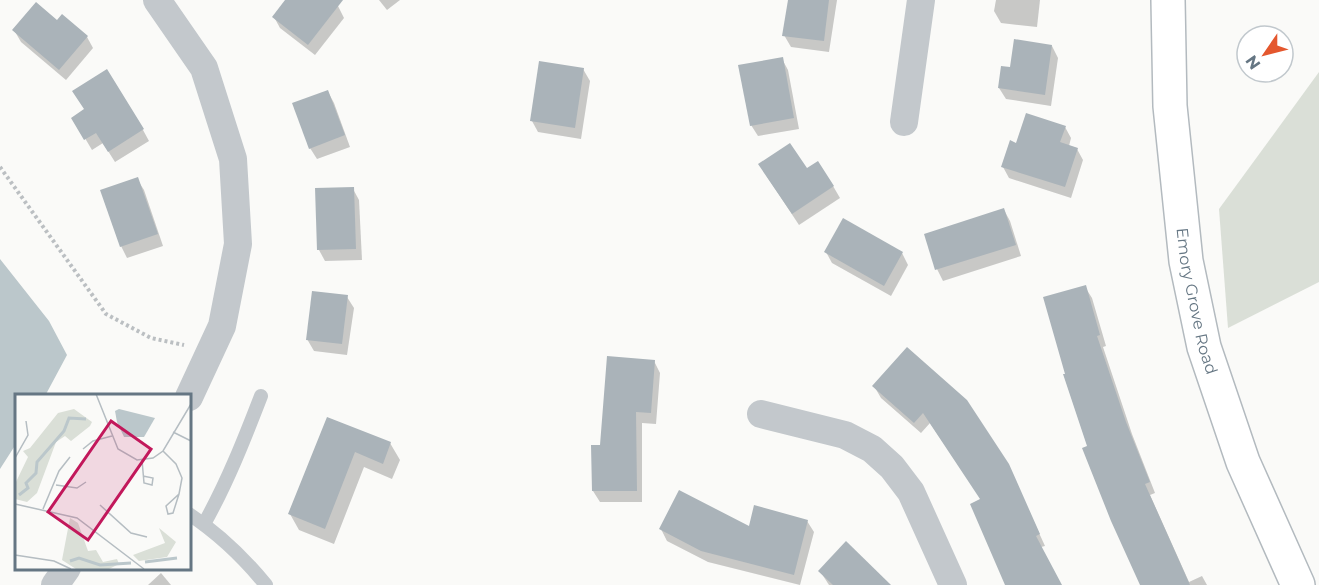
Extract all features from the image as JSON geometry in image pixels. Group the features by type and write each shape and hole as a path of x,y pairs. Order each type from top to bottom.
{"street":[{"path":"904,122 921,0"},
{"name":"Emory Grove Road","path":"1168,0 1170,106 1186,261 1204,347 1243,462 1298,585"},
{"path":"167,3 204,68 233,159 238,244 222,326 190,395"},
{"path":"761,414 845,435 872,449 892,467 911,492 953,585"},
{"path":"55,585 66,570"}],"lane":[{"path":"204,524 235,464 261,396"},
{"path":"190,515 244,558 266,585"}],"path":[{"path":"0,167 106,314 151,338 210,351"}],"shaded area":[{"path":"1319,72 1319,282 1228,328 1219,209"},
{"path":"0,259 49,321 67,355 46,394 15,394 15,446 0,469"}],"building":[{"path":"285,0 343,0 308,45 272,17"},
{"path":"788,0 829,0 824,41 782,36"},
{"path":"36,2 57,20 62,14 88,36 59,70 12,30"},
{"path":"1014,39 1052,45 1045,95 998,88 1001,66 1010,67"},
{"path":"783,57 794,118 750,126 738,65"},
{"path":"539,61 584,68 575,128 530,121"},
{"path":"107,69 144,129 108,152 96,133 84,140 71,118 84,109 72,91"},
{"path":"328,90 345,135 309,149 292,103"},
{"path":"1026,113 1066,126 1060,142 1078,148 1065,187 1001,167 1010,140 1016,143"},
{"path":"790,143 807,168 818,161 834,186 792,214 758,164"},
{"path":"138,177 158,234 120,247 100,190"},
{"path":"354,187 356,249 317,250 315,188"},
{"path":"1004,208 1016,245 935,270 924,234"},
{"path":"843,218 903,252 884,286 824,252"},
{"path":"1086,285 1100,335 1097,336 1126,422 1150,482 1145,484 1190,585 1140,585 1082,448 1087,446 1063,374 1065,374 1043,297"},
{"path":"312,291 348,295 342,344 306,340"},
{"path":"907,347 967,400 1009,464 1040,534 1036,536 1062,585 1005,585 970,504 980,499 923,413 914,423 872,386"},
{"path":"607,356 655,360 651,413 636,412 637,491 592,491 591,445 600,445"},
{"path":"327,417 391,442 383,464 355,452 325,529 288,514"},
{"path":"679,490 749,526 754,505 808,520 794,575 701,551 659,529"},
{"path":"846,541 891,585 833,585 818,571"}]}
